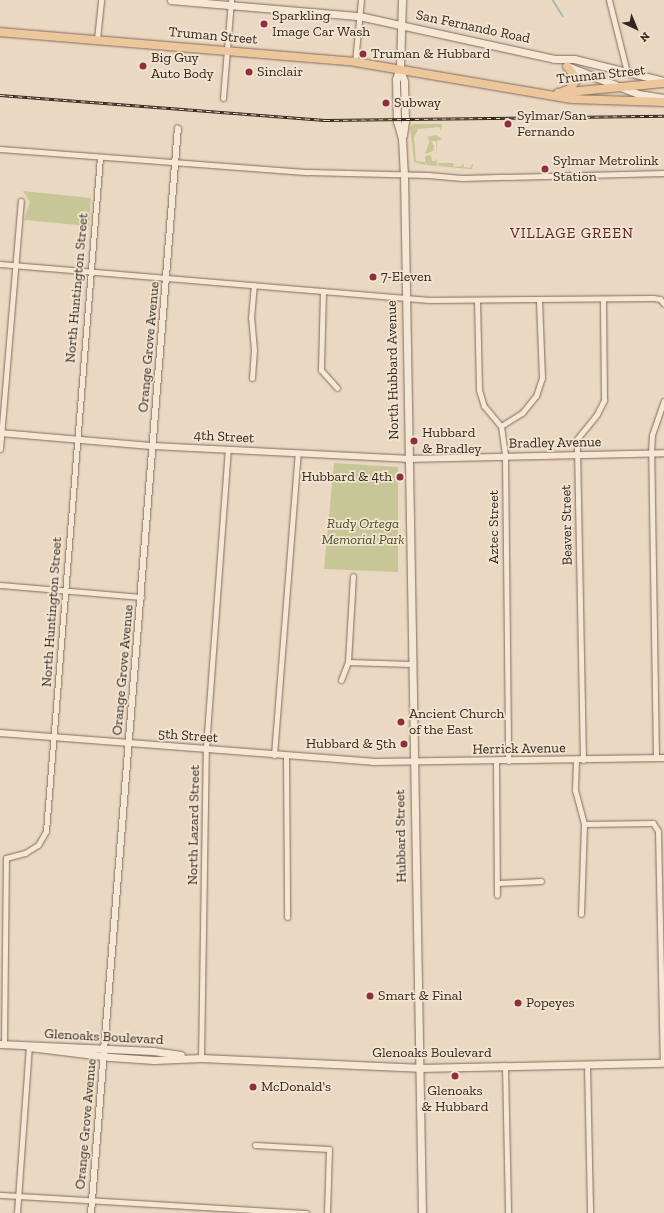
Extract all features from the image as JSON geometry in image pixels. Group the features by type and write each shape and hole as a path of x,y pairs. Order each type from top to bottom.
{"main road":[{"name":"San Fernando Road","path":"171,0 231,3 359,16 554,59 574,59 664,82"},
{"path":"400,68 400,24 402,0"},
{"name":"Truman Street","path":"0,32 98,39 355,62 400,68 572,99 664,102"},
{"name":"San Fernando Road","path":"554,59 567,66 638,94 664,98"},
{"path":"560,93 570,89 577,79 567,66"},
{"name":"North Hubbard Avenue","path":"400,68 404,81 405,121 402,138 404,174 407,459"},
{"name":"North Hubbard Avenue","path":"400,68 396,79 397,121 402,138"},
{"name":"Truman Street","path":"541,94 664,82"},
{"name":"Hubbard Street","path":"407,459 422,1213"},
{"name":"Glenoaks Boulevard","path":"2,1044 103,1057 154,1060 201,1058"},
{"name":"Glenoaks Boulevard","path":"29,1047 104,1049 201,1058 418,1068 663,1063"}],"street":[{"path":"98,39 101,0"},
{"path":"355,62 361,0"},
{"path":"610,0 627,72"},
{"path":"223,98 231,3"},
{"name":"Orange Grove Avenue","path":"91,1213 178,128"},
{"path":"0,149 308,172 404,174 468,178 664,173"},
{"name":"North Huntington Street","path":"6,858 24,853 38,845 46,831 56,738 76,439 100,157"},
{"path":"0,449 21,201"},
{"path":"0,264 324,291 405,296 429,300 656,298 663,303"},
{"path":"252,378 254,350 251,318 254,285"},
{"path":"324,291 320,370 337,388"},
{"name":"Beaver Street","path":"583,760 578,439 597,414 604,400 603,299"},
{"path":"477,300 479,390 484,406 501,426 522,413 536,396 542,378 539,300"},
{"path":"656,758 651,453 652,435 664,401"},
{"name":"Aztec Street","path":"501,426 505,456 508,761"},
{"name":"4th Street","path":"1,433 153,446 407,459 447,458"},
{"name":"North Lazard Street","path":"201,1058 206,749 228,449"},
{"path":"274,754 298,453"},
{"name":"Bradley Avenue","path":"447,458 664,453"},
{"path":"341,680 348,662 353,576"},
{"path":"0,585 140,597"},
{"path":"348,662 411,664"},
{"name":"5th Street","path":"0,733 374,762"},
{"path":"286,755 287,917"},
{"name":"Herrick Avenue","path":"374,762 413,764 664,758"},
{"path":"576,760 575,790 584,824 581,914"},
{"path":"496,761 497,895"},
{"path":"584,824 654,822 658,831 663,1063"},
{"path":"0,856 6,858 2,1044"},
{"path":"498,883 541,881"},
{"path":"17,1213 29,1047"},
{"path":"587,1065 590,1213"},
{"path":"505,1066 508,1213"},
{"path":"255,1145 329,1149 327,1213"},
{"path":"0,1196 255,1212 306,1213"}],"green space":[{"path":"413,124 442,124 441,131 439,127 418,129 414,138 416,161 425,162 425,165 414,162 410,127"},
{"path":"436,135 442,139 437,141 437,156 436,141 431,141 434,146 433,151 425,154 430,140 428,142 429,138 426,137"},
{"path":"431,155 432,161 436,161 437,157 437,166 426,165 425,156"},
{"path":"438,163 453,163 454,167 462,166 463,163 464,167 470,168 473,163 473,165 472,169 468,169 439,166"},
{"path":"23,191 91,198 89,226 24,220 30,202"},
{"name":"Rudy Ortega Memorial Park","path":"334,463 398,467 398,572 324,569"}],"waterway":[{"path":"553,0 563,16"}],"railway":[{"path":"0,95 325,120 664,116"}],"place":[{"name":"Sparkling Image Car Wash","path":"264,24"},
{"name":"Truman & Hubbard","path":"363,54"},
{"name":"Big Guy Auto Body","path":"143,66"},
{"name":"Sinclair","path":"249,72"},
{"name":"Subway","path":"386,103"},
{"name":"Sylmar/San Fernando","path":"508,124"},
{"name":"Sylmar Metrolink Station","path":"545,169"},
{"name":"7-Eleven","path":"373,277"},
{"name":"Hubbard & Bradley","path":"414,441"},
{"name":"Hubbard & 4th","path":"400,477"},
{"name":"Ancient Church of the East","path":"401,722"},
{"name":"Hubbard & 5th","path":"404,744"},
{"name":"Smart & Final","path":"370,996"},
{"name":"Popeyes","path":"518,1003"},
{"name":"Glenoaks & Hubbard","path":"455,1076"},
{"name":"McDonald's","path":"253,1087"}],"district":[{"name":"VILLAGE GREEN","path":"572,234"}]}
